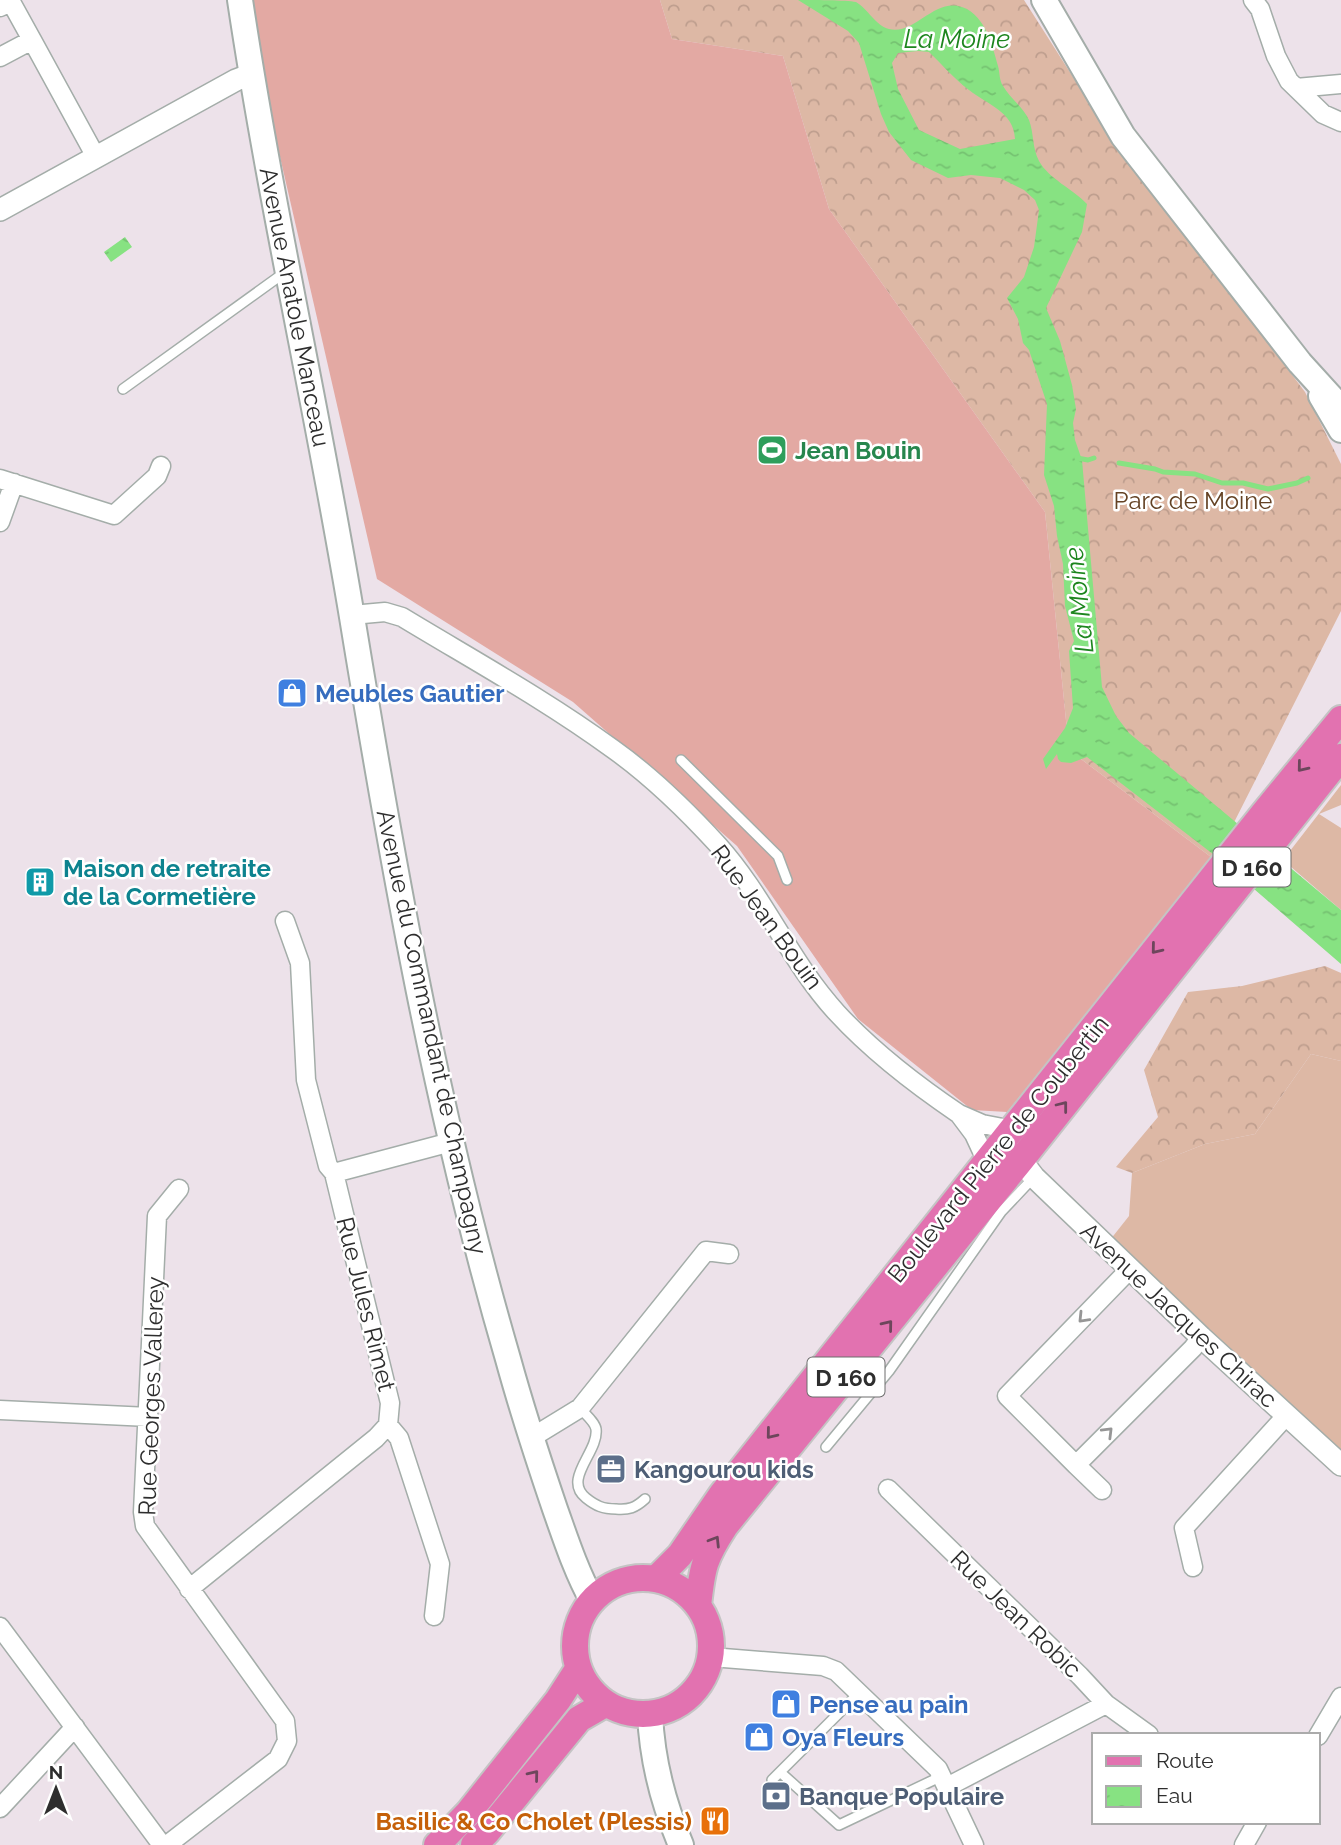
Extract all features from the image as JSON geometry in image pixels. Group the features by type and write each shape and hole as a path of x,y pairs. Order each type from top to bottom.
{"main road":[{"name":"Avenue Anatole Manceau","path":"240,0 352,615"},
{"path":"1045,0 1123,135 1300,363 1341,408"},
{"path":"1300,363 1341,430"},
{"name":"Avenue du Commandant de Champagny","path":"352,615 390,841 451,1143 498,1325 531,1438 578,1575 592,1600"},
{"name":"Boulevard Pierre de Coubertin","path":"698,1606 701,1576 707,1554 725,1526 1027,1168 1208,904 1263,814 1341,719"},
{"name":"Boulevard Pierre de Coubertin","path":"656,1579 680,1555 722,1494 1013,1130 1208,904 1289,822 1341,757"},
{"path":"633,1579 656,1579 680,1589 698,1606 710,1630 711,1657 704,1678 690,1696 672,1709 650,1714 626,1713 605,1704 589,1689 578,1669 574,1651 576,1632 582,1615 592,1600 611,1586 633,1579"},
{"path":"437,1845 468,1813 558,1700 578,1669"},
{"path":"474,1845 579,1719 605,1704"},
{"path":"650,1714 651,1740 658,1779 681,1845"}],"street":[{"path":"1253,0 1260,9 1276,56 1289,81 1324,114 1341,122"},
{"path":"0,7 11,2 96,157"},
{"path":"0,57 32,40"},
{"path":"0,210 236,80 252,74"},
{"path":"1296,88 1341,85"},
{"path":"0,522 7,481 114,515 158,476 161,466"},
{"name":"Rue Jean Bouin","path":"352,615 385,612 402,617 614,749 670,796 720,847 757,895 836,1012 922,1088 959,1114 982,1124 1013,1130"},
{"name":"Rue Jules Rimet","path":"189,1589 376,1438 388,1425 390,1403 334,1173 328,1166 306,1080 300,963 285,921"},
{"name":"Rue Jean Bouin","path":"959,1114 974,1134 987,1162"},
{"path":"334,1173 451,1143"},
{"name":"Avenue Jacques Chirac","path":"1027,1168 1130,1269 1341,1465"},
{"name":"Rue Georges Vallerey","path":"164,1845 278,1759 287,1741 285,1721 145,1526 143,1512 158,1216 179,1189"},
{"path":"531,1438 580,1408 706,1251 729,1254"},
{"path":"1102,1490 1007,1396 1130,1269"},
{"path":"1076,1465 1193,1348 1201,1336"},
{"path":"0,1410 149,1417"},
{"path":"1193,1567 1184,1528 1286,1416"},
{"path":"388,1425 400,1438 440,1564 434,1616"},
{"name":"Rue Jean Robic","path":"888,1489 1106,1704 1146,1733"},
{"path":"0,1627 164,1845"},
{"path":"711,1657 823,1666 836,1671 938,1769 974,1845"},
{"path":"1320,1733 1341,1697"},
{"path":"944,1782 1106,1704"},
{"path":"0,1808 75,1727"},
{"path":"1244,1845 1256,1824"}],"lane":[{"path":"123,389 288,271"},
{"path":"681,760 778,856 787,880"},
{"path":"826,1447 889,1371 1001,1212 1027,1168"},
{"path":"580,1408 595,1425 596,1431 595,1442 577,1485 582,1495 595,1506 608,1509 627,1510 636,1507 645,1499"},
{"path":"772,1780 860,1692"},
{"path":"780,1772 839,1825 944,1782"}],"green space":[{"name":"Parc de Moine","path":"660,0 1024,0 1101,121 1305,392 1341,464 1341,611 1215,860 1069,750 1045,512 829,209 783,56 672,39"},
{"path":"1341,785 1341,805 1319,814 1341,828 1341,910 1283,860"},
{"path":"1325,966 1341,973 1341,1061 1311,1054 1255,1134 1205,1144 1132,1173 1116,1167 1158,1117 1144,1070 1188,992 1242,986"},
{"path":"1311,1054 1341,1061 1341,1450 1110,1240 1129,1216 1132,1173 1205,1144 1255,1134"}],"shaded area":[{"path":"244,0 660,0 672,39 783,56 829,209 1045,512 1069,750 1215,860 1007,1112 972,1110 858,1019 737,846 573,702 377,579"}],"water":[{"name":"La Moine","path":"798,0 856,2 884,27 898,30 949,6 958,6 974,14 981,21 990,39 1002,84 1029,120 1039,161 1049,173 1087,204 1082,232 1046,308 1060,341 1076,409 1073,423 1082,460 1102,687 1116,716 1129,733 1341,910 1341,964 1218,858 1087,757 1071,763 1061,762 1057,754 1046,769 1043,759 1065,728 1073,708 1069,651 1074,641 1065,606 1063,564 1054,506 1044,475 1047,404 1029,350 1023,343 1018,319 1007,298 1024,277 1034,247 1039,210 1035,200 1024,190 1000,178 971,175 948,178 911,160 889,132 859,43 848,31","holes":["929,52 964,86 1005,116 1014,130 1015,139 960,149 919,130 898,89 892,63 898,53"]},
{"path":"125,237 132,247 111,262 104,252"}],"waterway":[{"path":"1077,458 1094,458"},
{"path":"1119,463 1163,472 1195,474 1222,483 1243,483 1268,489 1308,478"}],"place":[{"name":"Jean Bouin","path":"772,450"},
{"name":"Meubles Gautier","path":"292,693"},
{"name":"Maison de retraite de la Cormetière","path":"40,882"},
{"name":"Kangourou kids","path":"611,1469"},
{"name":"Pense au pain","path":"786,1704"},
{"name":"Oya Fleurs","path":"759,1737"},
{"name":"Banque Populaire","path":"776,1796"},
{"name":"Basilic & Co Cholet (Plessis)","path":"715,1821"}]}
